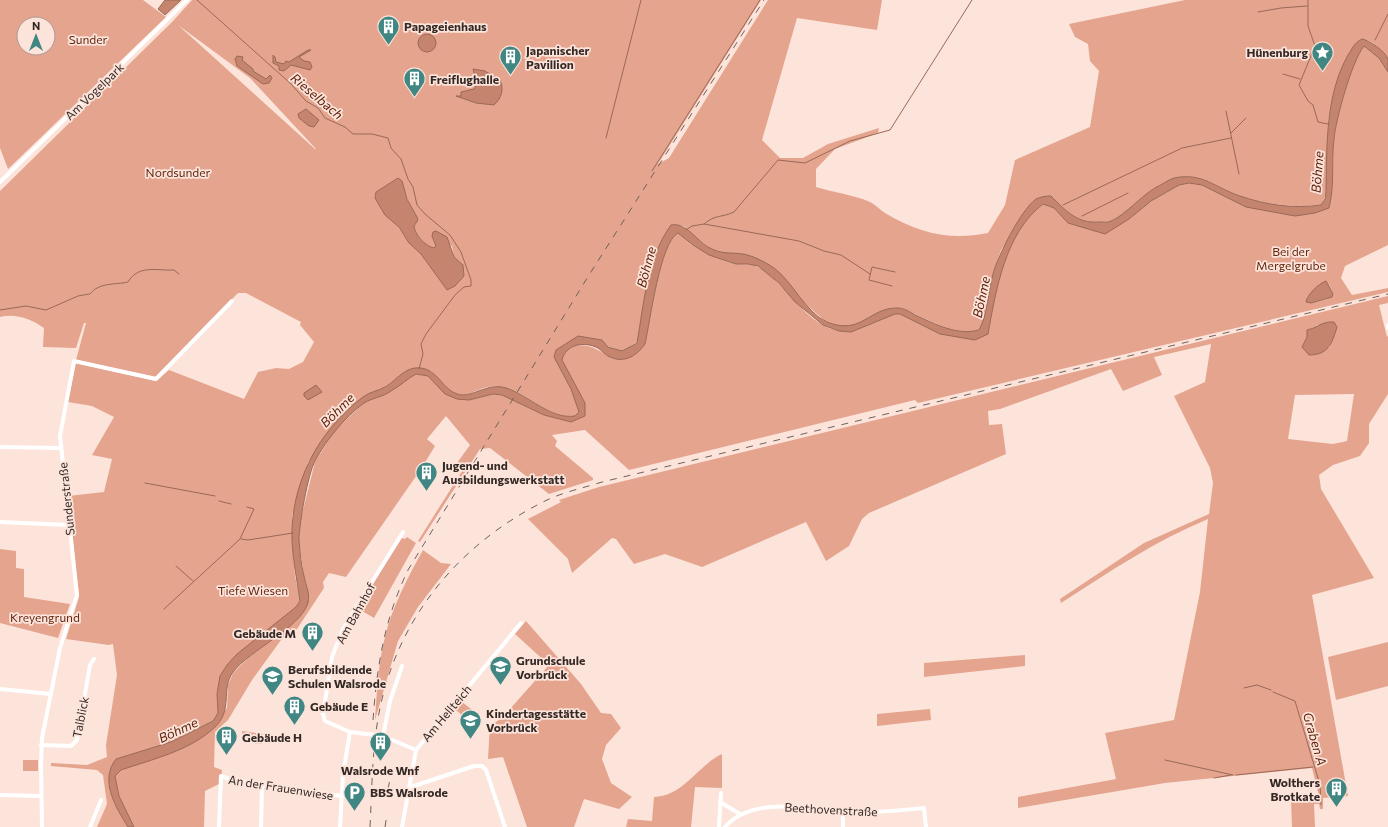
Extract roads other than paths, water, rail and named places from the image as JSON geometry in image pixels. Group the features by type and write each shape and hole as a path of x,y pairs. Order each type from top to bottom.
{"street":[{"name":"Am Vogelpark","path":"0,182 187,0"},
{"name":"Sunderstraße","path":"42,827 41,745 60,648 77,594 60,448 60,428 74,361 156,379 232,301"},
{"path":"0,447 60,448"},
{"path":"0,522 69,525"},
{"name":"Am Bahnhof","path":"350,732 328,723 324,718 332,657 343,629 403,532"},
{"name":"Am Hellteich","path":"350,732 383,736 416,750 521,623"},
{"name":"Talblick","path":"41,745 71,746 75,744 77,740 90,665 94,659"},
{"path":"383,736 390,701 402,666"},
{"path":"0,689 51,694"},
{"path":"340,827 343,774 350,732"},
{"path":"402,827 416,750"},
{"path":"410,786 474,766 482,766 488,777 504,827"},
{"name":"An der Frauenwiese","path":"219,827 221,776 262,784 342,796"},
{"path":"261,827 262,784"},
{"path":"719,827 721,793"},
{"path":"0,795 41,796"},
{"path":"90,827 101,800"},
{"path":"720,802 740,814"},
{"name":"Beethovenstraße","path":"725,827 740,814 768,807 782,806 869,812 924,808 926,827"},
{"path":"843,811 843,827"}],"waterway":[{"name":"Rieselbach","path":"197,0 290,83 306,101 318,108 325,118 345,127 353,134 372,134 388,138 391,148 401,159 408,179 413,187 417,205 425,214 450,235 461,252 471,280 471,286 464,287 455,295 426,334 421,344 423,354 419,369"},
{"path":"606,138 641,0"},
{"path":"652,171 760,0"},
{"path":"704,224 715,217 734,212 778,160 805,163 850,141 890,130 972,0"},
{"path":"1308,0 1308,26 1315,46 1299,85 1308,101 1313,105 1318,122 1328,124"},
{"path":"1258,12 1307,6"},
{"path":"1375,40 1388,14"},
{"path":"1283,74 1300,79"},
{"path":"1226,111 1239,174"},
{"path":"1231,133 1246,118"},
{"path":"1063,205 1182,148 1231,138"},
{"path":"1082,216 1128,193"},
{"path":"686,230 692,226 704,224 799,241 824,251 841,255 870,274"},
{"path":"892,286 869,280 872,267 895,272"},
{"path":"90,294 98,287 128,282 132,276 143,271 155,269 174,270 179,274"},
{"path":"0,310 26,306 46,310 78,296 89,294"},
{"path":"145,483 215,496"},
{"path":"219,501 231,504"},
{"path":"164,609 240,539 254,509 247,507"},
{"path":"241,539 248,540 293,533"},
{"path":"176,566 193,581"},
{"name":"Graben A","path":"1244,688 1257,685 1271,690"},
{"name":"Graben A","path":"1273,692 1295,701 1320,785 1321,805"},
{"path":"1165,760 1233,775"},
{"path":"1236,775 1313,767"},
{"path":"1214,778 1231,775"}],"railway":[{"path":"373,720 377,681 387,625 408,570 589,275 764,0"},
{"path":"370,827 374,755 379,713 388,678 401,645 417,614 438,586 461,561 487,538 516,517 547,500 567,492 602,482 1388,294"},
{"path":"388,789 392,770"},
{"path":"385,827 387,814"}],"place":[{"name":"Papageienhaus","path":"389,46"},
{"name":"Hünenburg","path":"1323,72"},
{"name":"Japanischer Pavillion","path":"510,76"},
{"name":"Freiflughalle","path":"414,98"},
{"name":"Jugend- und Ausbildungswerkstatt","path":"426,492"},
{"name":"Gebäude M","path":"312,652"},
{"name":"Grundschule Vorbrück","path":"500,686"},
{"name":"Berufsbildende Schulen Walsrode","path":"272,696"},
{"name":"Gebäude E","path":"294,726"},
{"name":"Kindertagesstätte Vorbrück","path":"471,740"},
{"name":"Gebäude H","path":"227,756"},
{"name":"Walsrode Wnf","path":"380,762"},
{"name":"Wolthers Brotkate","path":"1336,808"},
{"name":"BBS Walsrode","path":"355,812"}],"park label":[{"name":"Sunder","path":"88,39"},
{"name":"Nordsunder","path":"178,172"},
{"name":"Bei der Mergelgrube","path":"1291,258"},
{"name":"Tiefe Wiesen","path":"253,590"},
{"name":"Kreyengrund","path":"45,617"}],"water label":[{"name":"Böhme","path":"1317,172"},
{"name":"Böhme","path":"646,267"},
{"name":"Böhme","path":"981,297"},
{"name":"Böhme","path":"337,410"},
{"name":"Böhme","path":"178,730"}]}
